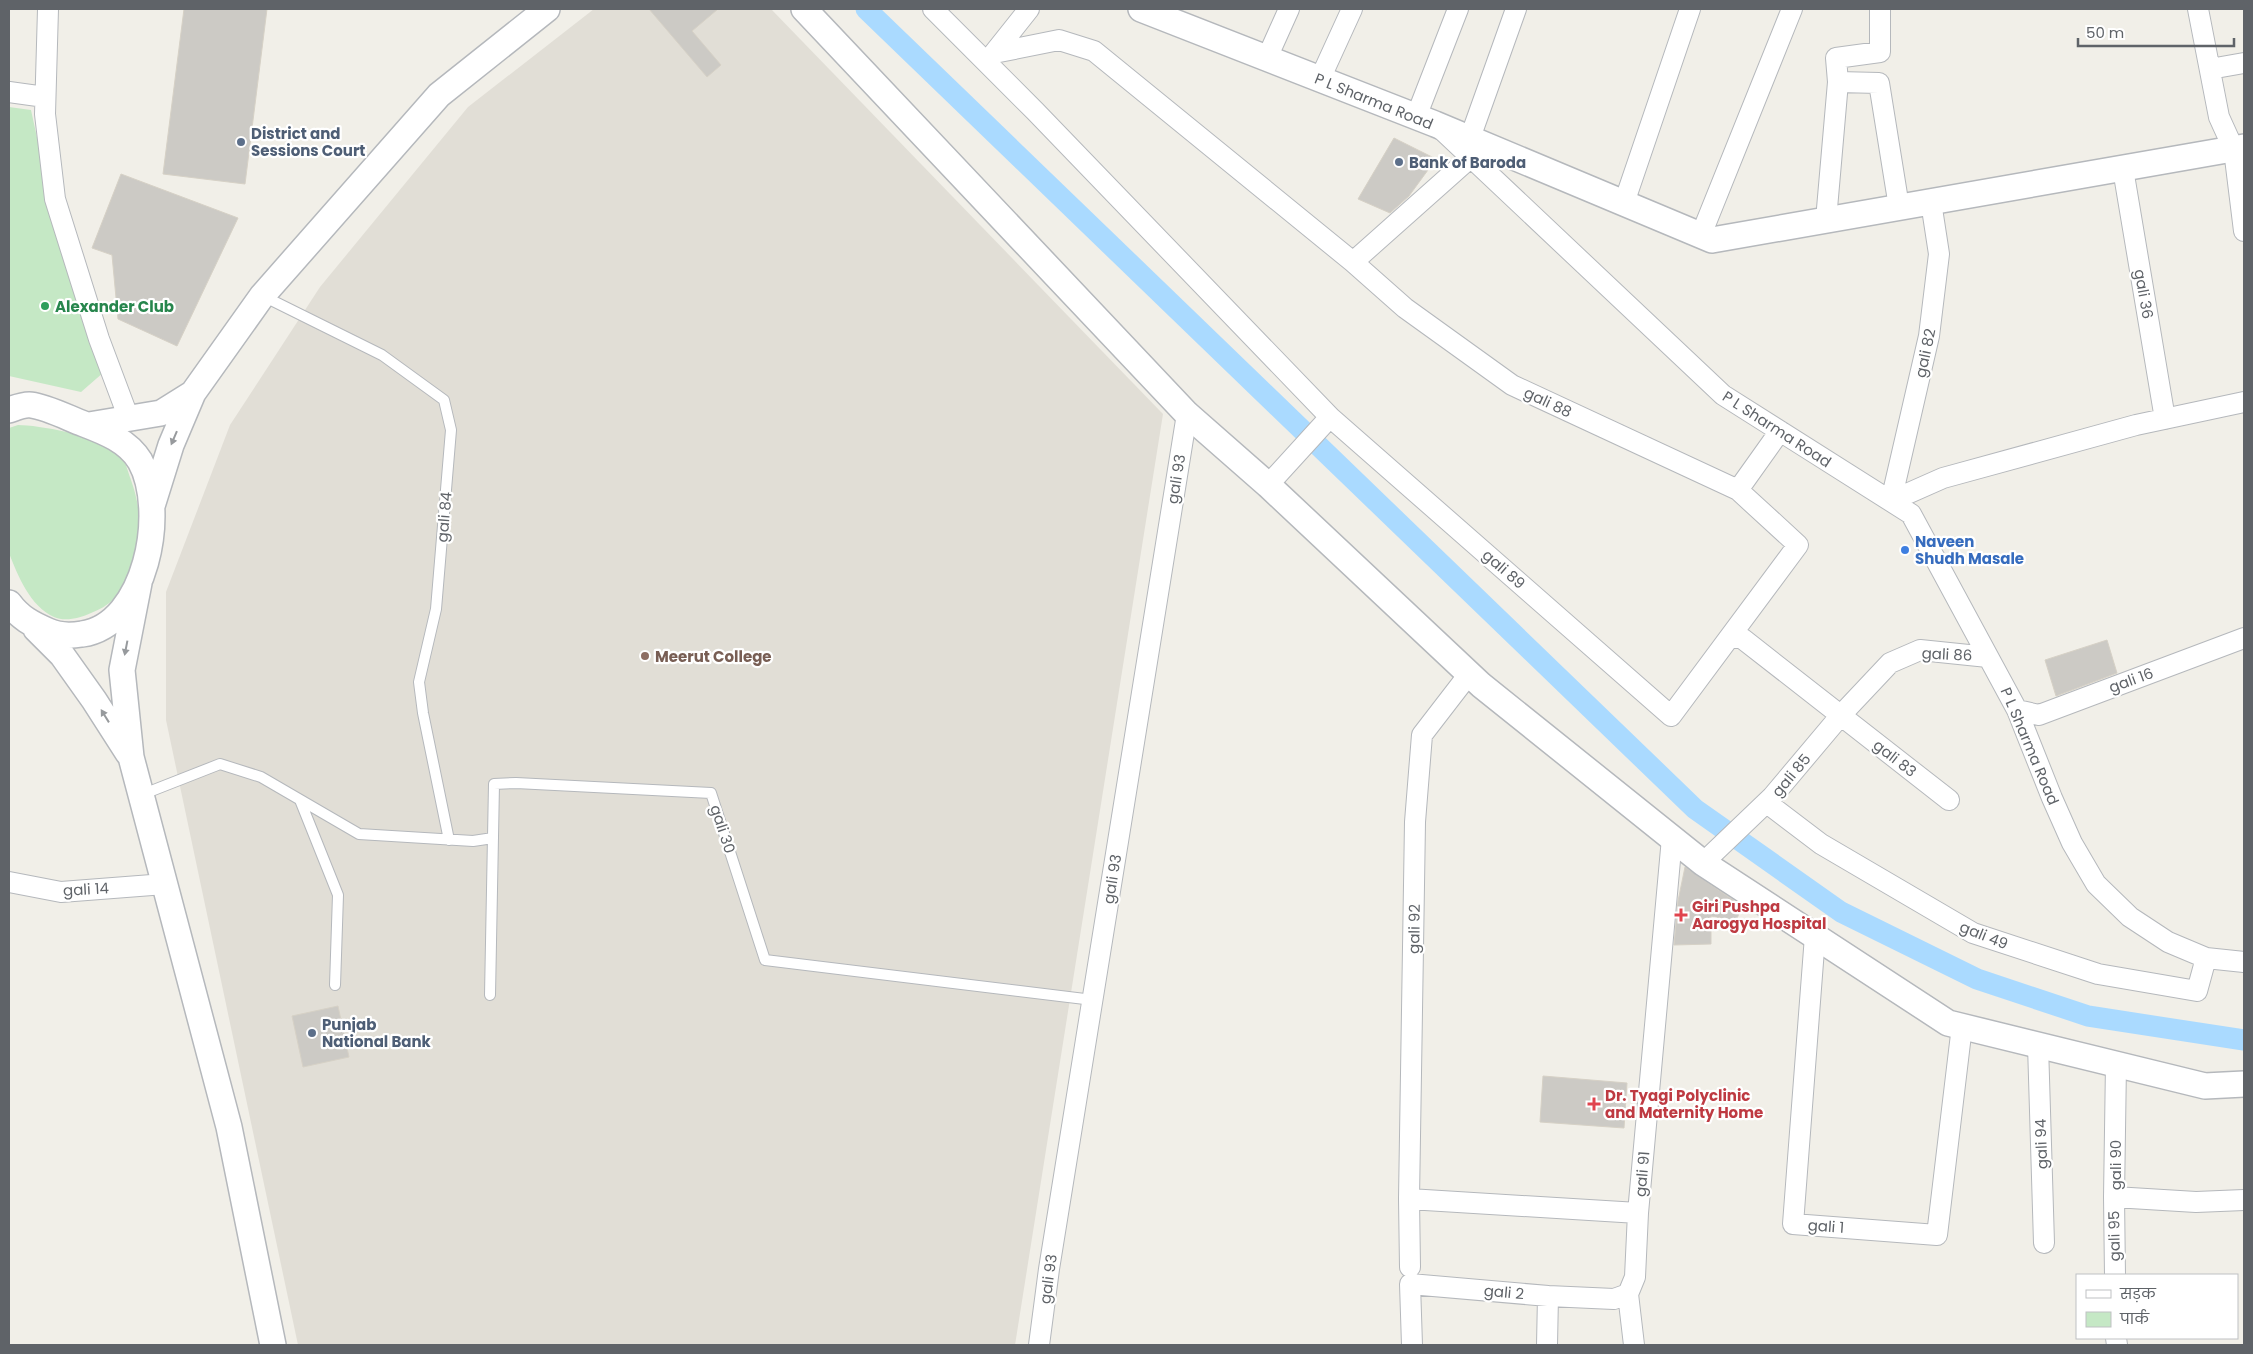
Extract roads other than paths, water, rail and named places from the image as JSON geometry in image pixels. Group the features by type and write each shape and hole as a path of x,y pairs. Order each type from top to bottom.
{"street":[{"path":"48,9 45,114 55,199 99,339 129,419"},
{"path":"273,1345 229,1127 131,757 122,670 139,583 148,556 152,506 171,445 193,393 262,296 439,95 548,9"},
{"path":"804,9 1187,414 1268,486 1469,674 1672,838 1815,936 1948,1023 2205,1086 2244,1084"},
{"path":"933,9 1035,111 1330,417 1268,486"},
{"name":"gali 88","path":"1029,9 994,53 1059,40 1094,51 1353,262 1405,308 1512,385 1738,490 1798,545 1732,636"},
{"name":"P L Sharma Road","path":"1141,9 1426,120 1470,148 1723,395 1911,514 2017,710 2072,843 2096,884 2130,917 2168,942 2206,958 2244,962"},
{"path":"1267,58 1289,9"},
{"path":"1320,79 1352,9"},
{"path":"1426,120 1458,9"},
{"path":"1353,262 1470,148 1516,9"},
{"path":"1624,203 1690,9"},
{"path":"1701,235 1792,9"},
{"path":"1826,220 1838,82 1836,58 1880,52 1880,9"},
{"path":"2198,9 2219,117 2239,148 2244,231"},
{"path":"2210,70 2244,63"},
{"path":"1838,82 1879,83 1899,207"},
{"path":"9,92 46,97"},
{"name":"P L Sharma Road","path":"1470,148 1624,203 1712,240 2239,148"},
{"name":"gali 36","path":"2123,169 2165,419"},
{"name":"gali 82","path":"1891,501 1929,336 1939,254 1931,202"},
{"path":"87,425 160,413 193,393"},
{"path":"1891,501 1943,478 2165,419 2244,402"},
{"path":"16,404 87,425 110,434 127,446 140,461 147,478 152,506"},
{"name":"gali 93","path":"1039,1345 1092,1000 1187,414"},
{"name":"gali 89","path":"1330,417 1672,716 1732,636"},
{"path":"1738,490 1780,431"},
{"path":"30,623 57,635 92,632 106,626 118,616 139,583"},
{"path":"9,604 62,655 131,757"},
{"name":"gali 83","path":"1732,636 1743,639 1949,800"},
{"name":"gali 16","path":"2017,710 2039,715 2244,638"},
{"name":"gali 86","path":"1841,715 1890,663 1920,650 1988,657"},
{"name":"gali 92","path":"1409,1199 1416,822 1422,735 1469,674"},
{"name":"gali 85","path":"1706,861 1767,803 1841,715"},
{"name":"gali 49","path":"1767,803 1821,844 1973,933 2098,974 2197,991 2206,958"},
{"name":"gali 91","path":"1409,1199 1638,1213 1672,838"},
{"name":"gali 14","path":"9,882 61,892 165,884"},
{"name":"gali 1","path":"1815,936 1793,1224 1937,1235 1962,1026"},
{"name":"gali 94","path":"2038,1045 2044,1243"},
{"name":"gali 90","path":"2116,1064 2114,1197 2196,1202 2244,1200"},
{"name":"gali 95","path":"2114,1197 2115,1274"},
{"path":"1409,1199 1412,1345"},
{"path":"1634,1345 1631,1286 1638,1213"},
{"name":"gali 2","path":"1410,1276 1548,1296 1614,1299 1631,1286"},
{"path":"1547,1345 1548,1296"}],"lane":[{"name":"gali 84","path":"262,296 382,355 444,400 451,430 436,609 419,682 423,713 449,840"},
{"path":"141,795 220,764 261,777 359,834 473,841 493,838"},
{"name":"gali 30","path":"490,995 494,784 712,793 765,960 1092,1000"},
{"path":"300,800 338,895 334,985"}],"waterway":[{"path":"866,9 1695,809 1841,912 1977,979 2088,1016 2244,1040"}],"place":[{"name":"District and Sessions Court","path":"241,142"},
{"name":"Bank of Baroda","path":"1399,162"},
{"name":"Alexander Club","path":"45,306"},
{"name":"Naveen Shudh Masale","path":"1905,550"},
{"name":"Meerut College","path":"645,656"},
{"name":"Giri Pushpa Aarogya Hospital","path":"1681,915"},
{"name":"Punjab National Bank","path":"312,1033"},
{"name":"Dr. Tyagi Polyclinic and Maternity Home","path":"1594,1104"}]}
